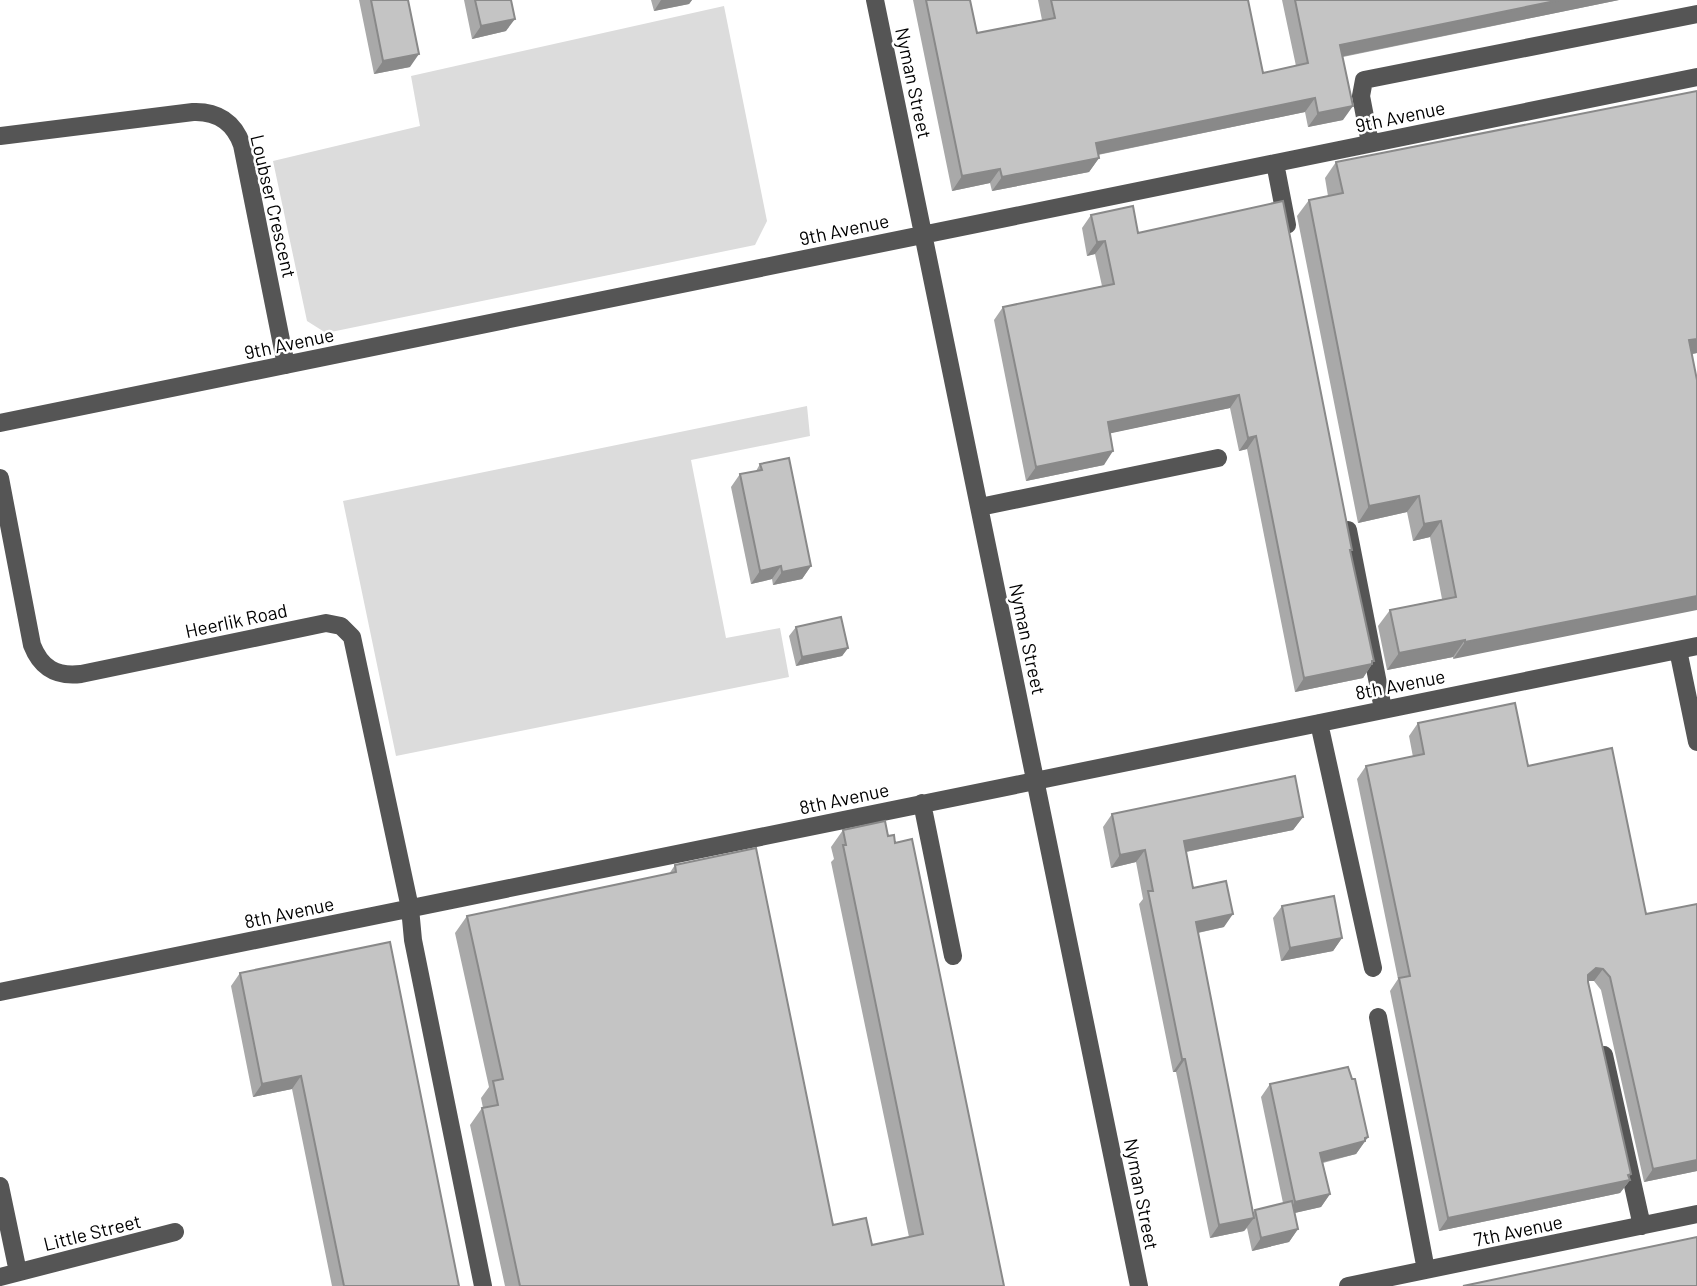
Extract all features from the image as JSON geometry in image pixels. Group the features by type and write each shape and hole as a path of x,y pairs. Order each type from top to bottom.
{"street":[{"name":"Nyman Street","path":"875,0 1139,1286"},
{"path":"1370,143 1361,96 1364,80 1697,14"},
{"name":"9th Avenue","path":"0,423 1697,77"},
{"name":"Loubser Crescent","path":"0,136 192,112 211,113 227,121 239,136 242,145 286,365"},
{"path":"1275,163 1291,245"},
{"path":"980,507 1218,458"},
{"name":"Heerlik Road","path":"0,478 32,645 41,662 58,673 81,674 326,623 347,630 355,645 410,908"},
{"path":"1345,518 1383,709"},
{"name":"8th Avenue","path":"0,992 1697,646"},
{"path":"1678,650 1697,743"},
{"path":"1319,723 1373,968"},
{"path":"922,803 953,956"},
{"path":"410,908 413,940 483,1286"},
{"path":"1378,1017 1426,1270"},
{"path":"1602,1044 1642,1226"},
{"path":"0,1186 18,1272"},
{"name":"7th Avenue","path":"1348,1286 1697,1214"},
{"name":"Little Street","path":"0,1277 176,1232"}],"shaded area":[{"path":"724,6 767,221 755,245 326,333 307,321 273,161 420,126 411,76"},
{"path":"807,406 810,436 691,460 726,638 780,628 789,677 396,756 343,501"}],"building":[{"path":"371,0 408,0 419,54 383,61"},
{"path":"475,0 511,0 515,19 481,26"},
{"path":"926,0 970,0 977,33 1055,18 1051,0 1248,0 1263,73 1308,63 1295,0 1560,0 1340,45 1353,106 1318,113 1315,98 1096,143 1099,158 1002,177 1000,169 962,176"},
{"path":"1697,91 1697,339 1689,340 1697,380 1697,596 1399,653 1390,610 1456,597 1441,521 1424,524 1419,496 1369,506 1309,200 1343,193 1336,162"},
{"path":"1283,201 1374,661 1372,664 1304,678 1256,436 1248,438 1239,395 1108,422 1113,451 1036,467 1003,307 1114,284 1105,241 1097,242 1091,215 1133,206 1138,233"},
{"path":"789,458 811,566 782,572 781,566 760,571 740,474 762,470 760,464"},
{"path":"841,617 848,648 802,657 796,627"},
{"path":"1515,703 1528,766 1612,748 1646,914 1697,904 1697,1160 1653,1169 1610,977 1603,969 1596,968 1588,975 1588,982 1631,1174 1628,1175 1630,1180 1448,1218 1399,978 1410,976 1366,766 1424,754 1418,723"},
{"path":"1295,776 1303,817 1184,841 1193,888 1226,881 1233,914 1196,922 1254,1218 1219,1225 1148,891 1153,891 1145,850 1120,855 1112,814"},
{"path":"885,821 888,836 894,835 895,843 912,839 1004,1286 520,1286 482,1108 498,1105 493,1081 503,1079 467,916 676,872 675,865 756,848 833,1225 866,1218 872,1245 923,1234 843,845 846,845 843,830"},
{"path":"1334,896 1342,938 1290,948 1282,906"},
{"path":"390,942 459,1286 344,1286 301,1076 262,1084 240,973"},
{"path":"1348,1067 1352,1079 1355,1079 1368,1137 1365,1141 1320,1153 1330,1194 1295,1202 1270,1084"},
{"path":"1292,1201 1298,1229 1261,1238 1255,1210"},
{"path":"1697,1237 1697,1286 1463,1286"}]}
